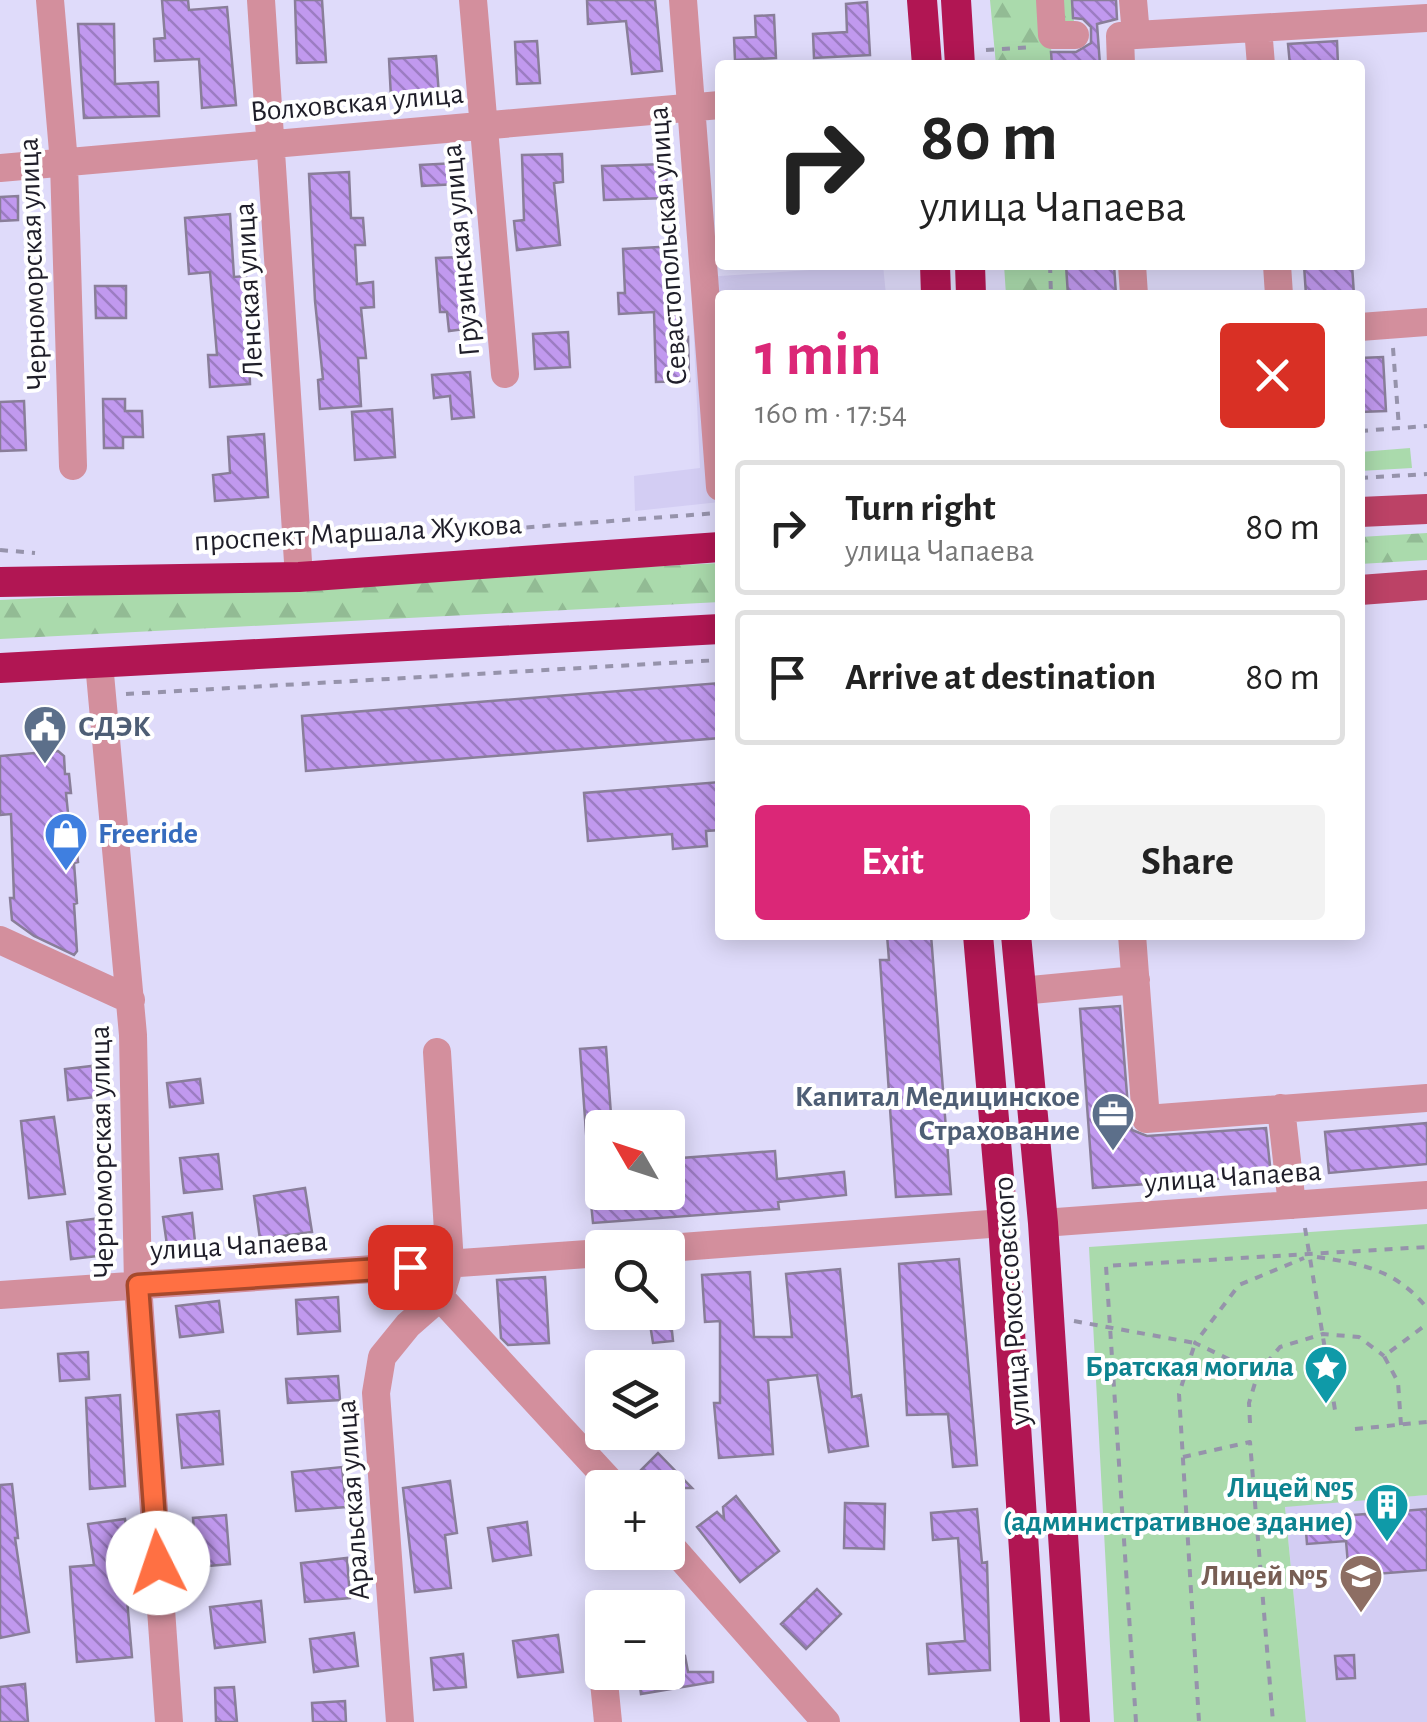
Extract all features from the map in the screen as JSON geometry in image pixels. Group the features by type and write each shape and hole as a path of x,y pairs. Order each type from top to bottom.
{"highway":[{"path":"922,0 927,60"},
{"path":"956,0 973,58"},
{"name":"проспект Маршала Жукова","path":"0,582 299,577 715,546"},
{"path":"0,668 715,629"},
{"name":"улица Рокоссовского","path":"978,940 1003,1223 1035,1722"},
{"name":"улица Рокоссовского","path":"1017,940 1043,1224 1075,1722"}],"main road":[{"path":"1365,512 1427,509"},
{"path":"1365,590 1427,585"}],"street":[{"name":"Черноморская улица","path":"50,0 64,163 73,466"},
{"name":"Ленская улица","path":"261,0 299,577"},
{"name":"Грузинская улица","path":"473,0 505,374"},
{"name":"Севастопольская улица","path":"683,0 715,421"},
{"path":"1050,0 1052,35 1128,36 1427,18"},
{"path":"1122,60 1132,0"},
{"path":"1258,28 1261,60"},
{"name":"Волховская улица","path":"0,168 715,105"},
{"path":"1365,327 1427,322"},
{"name":"Черноморская улица","path":"99,663 130,1000 138,1285 169,1722"},
{"path":"0,940 130,1000"},
{"path":"1132,940 1146,1118 1427,1098"},
{"path":"1022,991 1136,980"},
{"path":"437,1052 450,1264 440,1298"},
{"path":"1282,1108 1292,1205"},
{"name":"улица Чапаева","path":"1043,1224 1427,1195"},
{"path":"685,1247 1003,1223"},
{"name":"улица Чапаева","path":"0,1295 585,1254"},
{"path":"372,1270 400,1271 440,1298 599,1470"},
{"name":"Аральская улица","path":"400,1722 376,1394 382,1357 408,1325 440,1298"},
{"path":"685,1562 826,1722"},
{"path":"605,1690 608,1722"}],"path":[{"path":"973,58 1042,46"},
{"path":"1391,325 1399,428"},
{"path":"1365,431 1427,426"},
{"path":"1365,478 1427,474"},
{"path":"205,551 715,512"},
{"path":"0,550 43,554"},
{"path":"102,695 715,660"},
{"path":"1306,1232 1335,1410"},
{"path":"1136,1722 1106,1266 1427,1246"},
{"path":"1199,1722 1179,1394 1195,1343 1239,1285 1310,1255 1368,1264 1414,1293 1427,1308"},
{"path":"1384,1356 1427,1324"},
{"path":"1093,1326 1195,1343 1258,1374"},
{"path":"1250,1423 1250,1403 1258,1374 1280,1347 1323,1334 1359,1337 1384,1356 1398,1382 1401,1425"},
{"path":"1355,1429 1427,1422"},
{"path":"1181,1458 1250,1442 1273,1722"}],"shaded area":[{"path":"809,270 884,270 886,290 715,290 715,503 635,511 634,476 700,468 691,278"},
{"name":"Лицей №5","path":"1427,1495 1427,1722 1306,1722 1285,1506"}],"green space":[{"path":"990,0 1072,0 1076,45 1051,46 1052,60 996,60"},
{"path":"1004,270 1066,270 1068,290 1006,290"},
{"path":"1410,448 1412,468 1365,471 1365,452"},
{"path":"1427,533 1427,560 1365,564 1365,537"},
{"path":"715,563 715,602 0,639 0,600"},
{"path":"1427,1224 1427,1495 1285,1507 1306,1722 1114,1722 1089,1247"}],"building":[{"path":"162,0 188,0 189,10 227,7 236,105 202,108 199,59 155,61 154,39 165,38"},
{"path":"295,0 322,0 326,62 297,63"},
{"path":"587,0 655,0 662,71 632,74 626,21 588,24"},
{"path":"1072,0 1116,0 1117,19 1097,24 1100,60 1052,60 1051,52 1076,52 1091,43 1091,27 1083,19 1073,18"},
{"path":"867,2 870,55 814,58 813,34 847,32 846,4"},
{"path":"774,15 776,58 735,60 734,38 756,37 755,16"},
{"path":"78,24 114,24 115,84 158,82 159,116 84,118"},
{"path":"537,41 540,83 517,84 515,42"},
{"path":"1337,41 1338,60 1290,60 1288,44"},
{"path":"436,56 439,95 391,98 389,59"},
{"path":"562,154 563,182 554,183 560,245 517,250 514,221 524,220 522,155"},
{"path":"456,163 457,184 422,186 420,165"},
{"path":"666,164 667,198 604,200 602,166"},
{"path":"349,172 351,218 363,218 365,245 355,245 357,284 373,282 374,307 361,308 366,358 358,358 361,406 320,409 318,380 323,379 309,174"},
{"path":"18,196 18,220 0,221 0,197"},
{"path":"230,214 234,277 246,276 250,384 210,387 208,355 217,355 210,272 189,274 185,218"},
{"path":"677,246 682,338 688,337 689,381 656,382 654,312 619,314 618,293 625,293 623,249"},
{"path":"461,257 465,329 449,331 447,312 440,312 436,258"},
{"path":"1066,270 1114,270 1116,290 1068,290"},
{"path":"1304,270 1352,270 1354,290 1306,290"},
{"path":"95,286 126,286 126,318 96,318"},
{"path":"568,332 570,367 535,369 533,334"},
{"path":"1383,357 1386,411 1365,412 1365,358"},
{"path":"470,372 474,417 452,419 450,396 434,398 432,375"},
{"path":"103,399 125,399 125,411 142,411 143,437 123,437 123,448 104,448"},
{"path":"24,401 26,450 0,451 0,402"},
{"path":"392,409 395,457 355,460 352,412"},
{"path":"264,434 268,497 215,501 213,475 230,473 228,437"},
{"path":"715,683 715,738 306,771 302,716"},
{"path":"58,751 64,756 65,774 69,774 71,793 66,793 71,843 76,843 78,862 74,863 74,955 34,936 12,920 11,814 0,815 0,756"},
{"path":"715,782 715,830 706,831 707,846 673,849 672,834 588,841 584,793"},
{"path":"887,940 931,940 951,1194 896,1197 880,960 889,960"},
{"path":"1120,1006 1132,1130 1147,1136 1266,1128 1271,1175 1093,1188 1080,1009"},
{"path":"606,1047 611,1110 585,1110 585,1118 580,1049"},
{"path":"92,1066 96,1097 68,1100 65,1069"},
{"path":"200,1079 203,1103 170,1107 167,1083"},
{"path":"54,1117 65,1194 29,1198 21,1121"},
{"path":"1427,1123 1427,1164 1329,1173 1325,1132"},
{"path":"775,1151 777,1179 844,1172 846,1195 778,1202 779,1209 593,1223 592,1210 685,1210 685,1158"},
{"path":"218,1154 222,1189 184,1193 180,1158"},
{"path":"305,1188 312,1232 260,1239 254,1196"},
{"path":"192,1213 195,1242 167,1245 163,1217"},
{"path":"102,1218 107,1255 71,1259 67,1222"},
{"path":"959,1259 977,1465 953,1467 948,1414 907,1415 899,1264"},
{"path":"840,1269 852,1397 861,1395 868,1446 829,1452 817,1375 768,1380 773,1454 719,1458 714,1403 720,1403 720,1321 705,1322 702,1275 750,1272 754,1337 792,1337 786,1274"},
{"path":"545,1277 549,1343 508,1345 501,1338 497,1280"},
{"path":"338,1297 340,1331 298,1334 296,1300"},
{"path":"219,1301 223,1332 180,1337 176,1306"},
{"path":"651,1330 672,1330 673,1341 653,1343"},
{"path":"88,1352 89,1379 60,1381 58,1354"},
{"path":"338,1376 340,1400 288,1403 286,1379"},
{"path":"120,1395 125,1486 90,1489 86,1398"},
{"path":"219,1411 223,1464 182,1468 177,1415"},
{"path":"658,1453 675,1470 641,1470"},
{"path":"342,1467 346,1507 296,1511 292,1472"},
{"path":"450,1481 457,1533 445,1535 451,1588 415,1592 403,1488"},
{"path":"12,1484 15,1538 29,1632 0,1638 0,1485"},
{"path":"736,1496 779,1551 740,1582 697,1527 717,1512 724,1519 723,1507"},
{"path":"845,1503 885,1504 884,1549 844,1548"},
{"path":"977,1509 982,1563 987,1562 990,1670 929,1674 927,1644 965,1641 958,1538 933,1540 931,1513"},
{"name":"Лицей №5 (административное здание)","path":"1427,1509 1427,1570 1349,1576 1346,1541 1307,1544 1305,1519"},
{"path":"226,1515 230,1564 197,1567 193,1518"},
{"path":"125,1519 130,1552 123,1553 132,1657 77,1662 70,1567 94,1565 88,1524"},
{"path":"527,1522 531,1555 493,1561 488,1528"},
{"path":"347,1558 350,1598 305,1602 301,1563"},
{"path":"817,1589 841,1614 806,1649 781,1624"},
{"path":"261,1601 265,1642 215,1648 210,1607"},
{"path":"354,1633 358,1666 314,1672 310,1639"},
{"path":"558,1635 563,1672 518,1677 513,1641"},
{"path":"463,1654 466,1687 434,1690 431,1658"},
{"path":"1354,1655 1355,1678 1337,1679 1335,1656"},
{"path":"685,1656 688,1672 713,1672 713,1682 685,1687"},
{"path":"25,1684 28,1722 0,1722 0,1687"},
{"path":"234,1687 237,1722 216,1722 215,1688"},
{"path":"345,1701 346,1722 313,1722 312,1703"}],"place":[{"name":"СДЭК","path":"45,765"},
{"name":"Freeride","path":"66,872"},
{"name":"Капитал Медицинское Страхование","path":"1113,1152"},
{"name":"Братская могила","path":"1326,1405"},
{"name":"Лицей №5 (административное здание)","path":"1387,1543"},
{"name":"Лицей №5","path":"1361,1614"}],"route":[{"path":"158,1563 138,1285 410,1267"}]}
